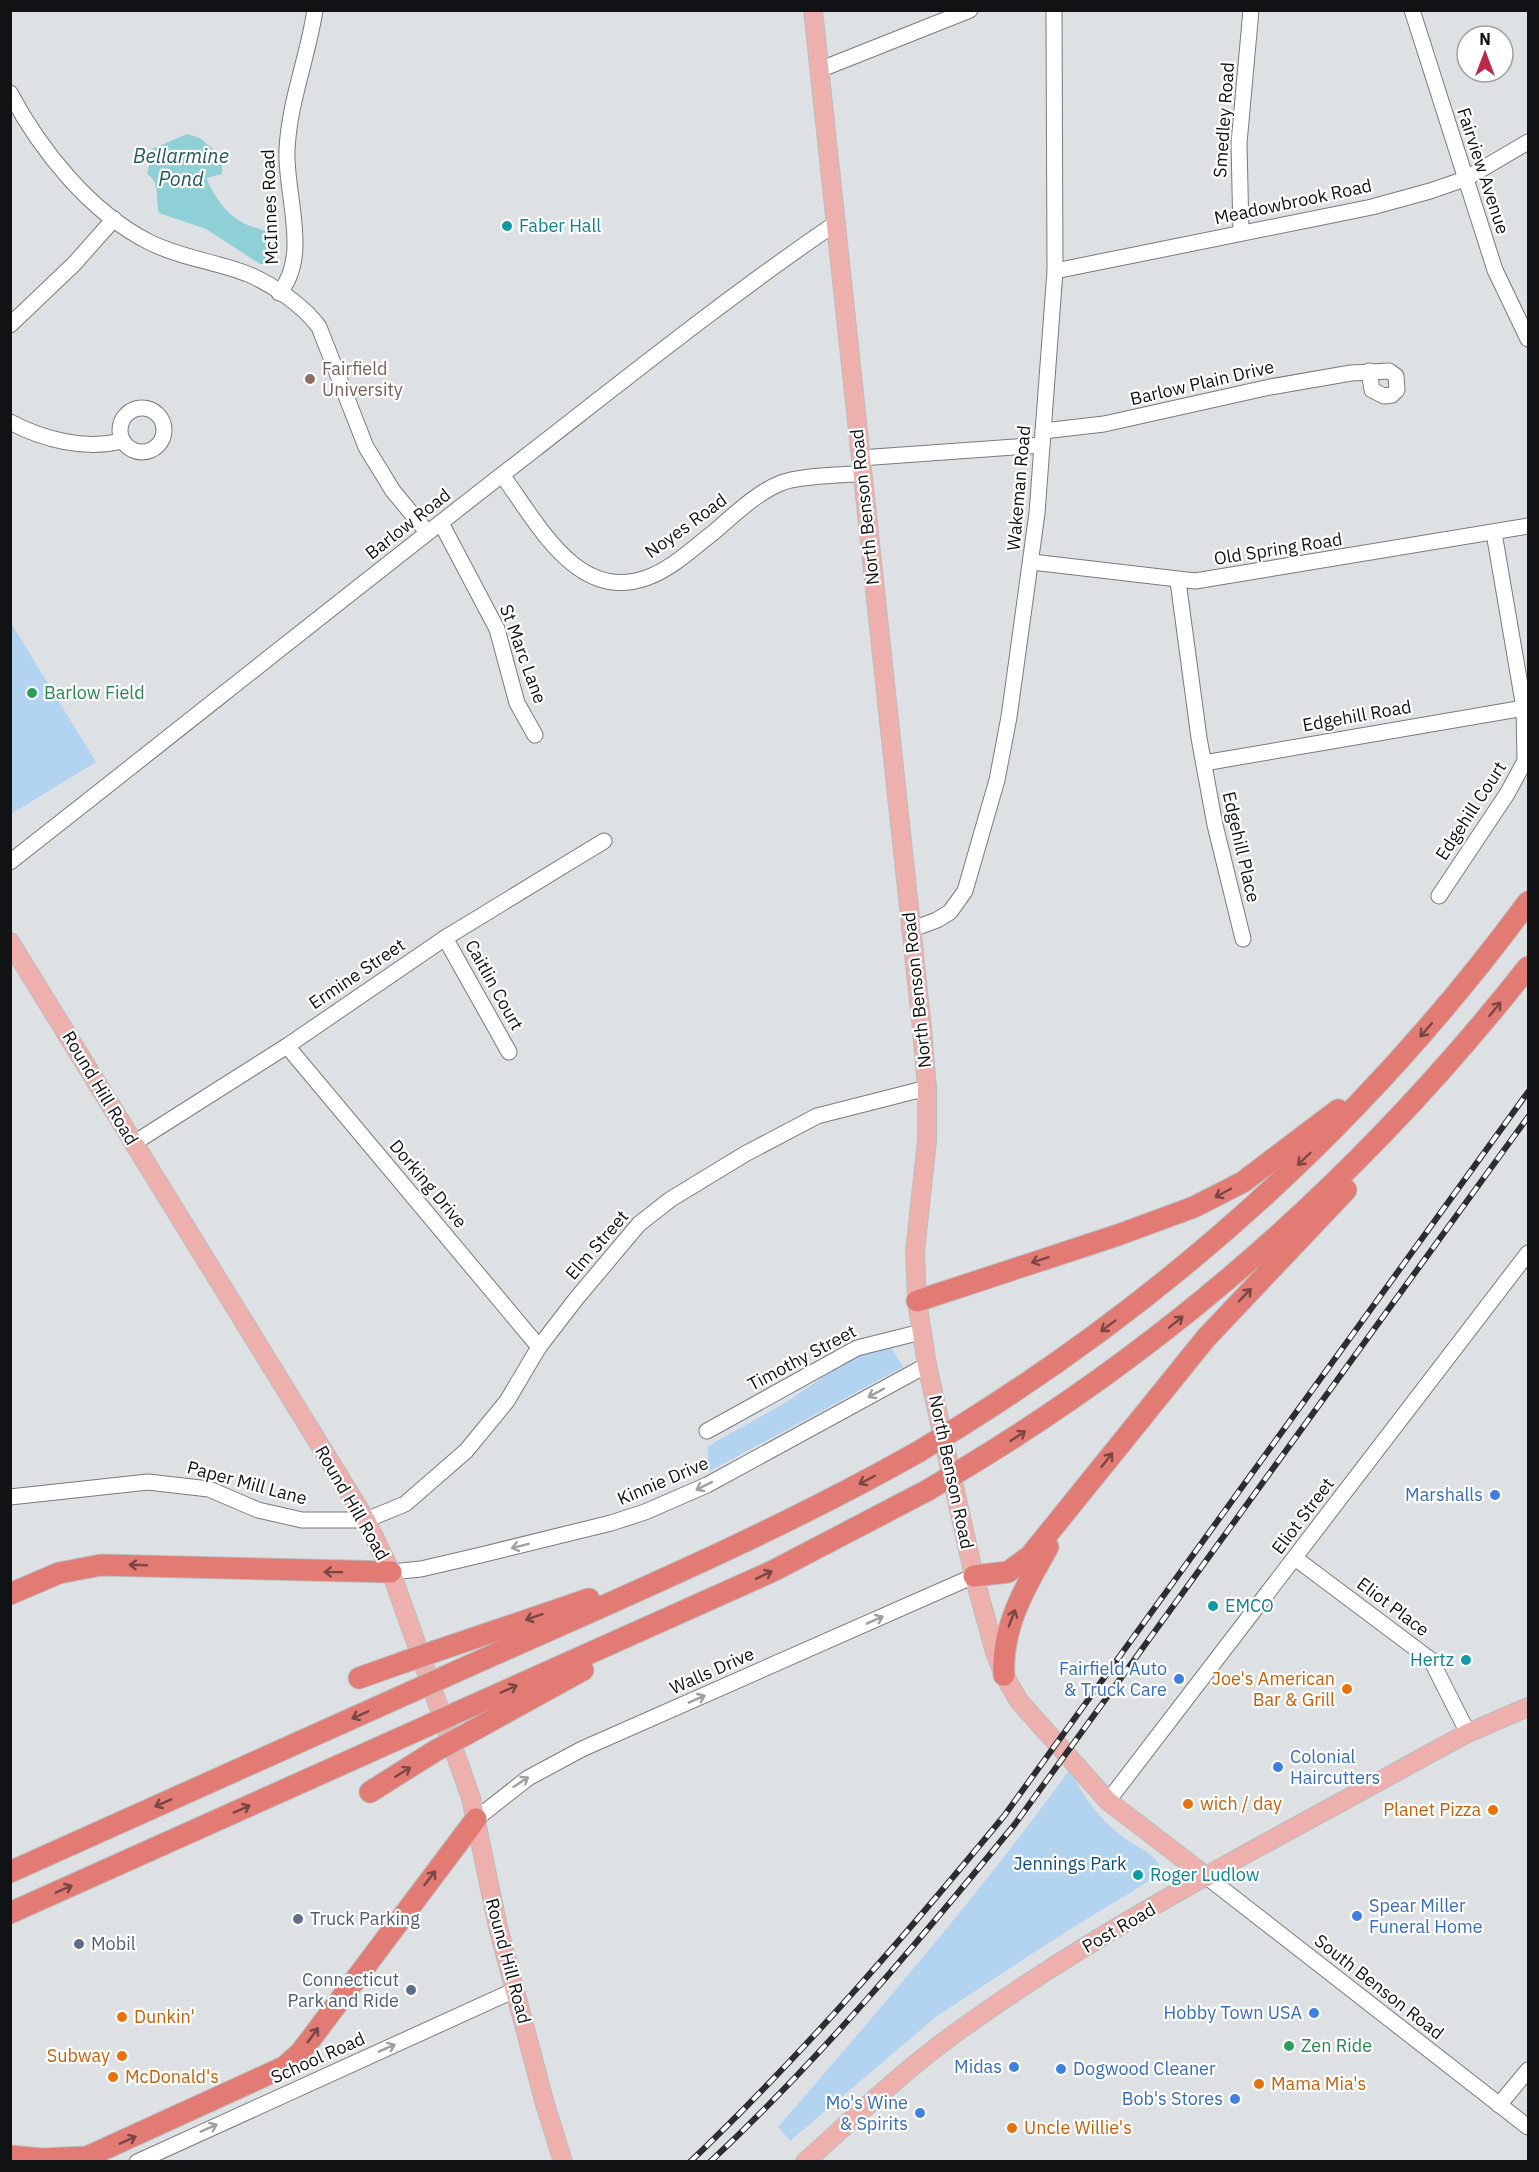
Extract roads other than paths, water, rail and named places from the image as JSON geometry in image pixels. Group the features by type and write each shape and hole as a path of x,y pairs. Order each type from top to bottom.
{"highway":[{"path":"10,1872 709,1558 835,1498 960,1427 1074,1351 1185,1266 1290,1173 1389,1072 1450,1002 1528,902"},
{"path":"974,1576 1008,1572 1023,1563 1206,1338 1352,1183 1528,967"},
{"path":"10,1913 729,1591 815,1550 928,1490 1046,1418 1124,1362 1264,1249 1375,1143 1473,1036"},
{"path":"917,1301 1128,1232 1218,1196 1267,1165 1389,1072"},
{"path":"1004,1675 1004,1645 1016,1607 1052,1540 1085,1487"},
{"path":"359,1678 709,1558"},
{"path":"10,1594 60,1573 101,1565 391,1572"},
{"path":"370,1792 435,1751 729,1591"},
{"path":"10,2156 58,2160 93,2155 284,2067 301,2052 476,1819"}],"main road":[{"name":"North Benson Road","path":"813,10 927,1088 927,1141 915,1252 917,1301 927,1365 974,1576 1004,1675 1018,1701 1108,1801 1207,1877"},
{"name":"Round Hill Road","path":"10,942 366,1520 391,1572 471,1798 491,1895 515,1990 563,2162"},
{"name":"Post Road","path":"805,2162 956,2033 1084,1948 1207,1877 1468,1733 1528,1707"}],"street":[{"name":"McInnes Road","path":"279,294 287,284 292,271 295,250 287,149 299,75 315,10"},
{"path":"819,70 970,10"},
{"name":"Wakeman Road","path":"910,930 937,920 950,912 965,891 997,780 1032,562 1055,271 1054,10"},
{"name":"Smedley Road","path":"1241,233 1239,142 1251,10"},
{"name":"Fairview Avenue","path":"1412,10 1495,270 1528,339"},
{"path":"10,93 74,184 114,219 150,243 250,275 311,315 319,327 366,447 393,491 427,532"},
{"name":"Meadowbrook Road","path":"1055,271 1372,207 1465,179 1528,142"},
{"path":"10,325 74,264 114,219"},
{"name":"Barlow Road","path":"10,862 427,532 750,282 836,223"},
{"name":"Barlow Plain Drive","path":"861,465 1042,438 1270,387 1369,371"},
{"path":"10,422 46,438 104,445 123,441"},
{"name":"Noyes Road","path":"502,475 566,561 593,577 619,582 648,578 677,561 760,495 782,483 861,465"},
{"name":"St Marc Lane","path":"441,523 497,629 517,704 535,735"},
{"name":"Old Spring Road","path":"1032,562 1178,581 1223,578 1528,526"},
{"path":"1494,533 1524,708"},
{"path":"1178,581 1204,763"},
{"name":"Edgehill Road","path":"1204,763 1524,708"},
{"name":"Edgehill Court","path":"1439,896 1523,767 1526,755 1524,708"},
{"name":"Edgehill Place","path":"1204,763 1215,825 1243,939"},
{"name":"Ermine Street","path":"134,1143 287,1046 445,938 604,841"},
{"name":"Caitlin Court","path":"445,938 509,1052"},
{"name":"Dorking Drive","path":"287,1046 539,1347"},
{"name":"Elm Street","path":"366,1520 405,1504 466,1451 507,1401 539,1347 576,1299 639,1224 671,1198 745,1154 817,1116 927,1088"},
{"name":"Eliot Street","path":"1108,1801 1528,1253"},
{"name":"Timothy Street","path":"707,1431 857,1348 921,1332"},
{"name":"Kinnie Drive","path":"391,1572 421,1569 481,1555 611,1523 645,1512 707,1485 927,1365"},
{"name":"Paper Mill Lane","path":"10,1497 148,1482 167,1483 209,1489 258,1510 303,1520 366,1520"},
{"name":"Eliot Place","path":"1295,1558 1431,1660 1468,1733"},
{"name":"Walls Drive","path":"476,1819 528,1778 582,1749 974,1576"},
{"name":"South Benson Road","path":"1207,1877 1528,2127"},
{"name":"School Road","path":"137,2162 515,1990"},
{"path":"1499,2105 1528,2070"}],"water":[{"name":"Bellarmine Pond","path":"187,134 200,138 222,157 222,174 207,178 225,209 244,223 277,237 278,247 267,264 260,264 206,229 159,213 156,186 147,174 150,162 145,152"}],"railway":[{"path":"690,2162 813,2037 929,1906 1004,1816 1528,1092"},
{"path":"710,2162 791,2082 868,1998 1015,1824 1528,1117"}],"place":[{"name":"Faber Hall","path":"507,226"},
{"name":"Fairfield University","path":"310,379"},
{"name":"Barlow Field","path":"32,693"},
{"name":"Marshalls","path":"1495,1495"},
{"name":"EMCO","path":"1213,1606"},
{"name":"Hertz","path":"1466,1660"},
{"name":"Fairfield Auto & Truck Care","path":"1179,1679"},
{"name":"Joe's American Bar & Grill","path":"1347,1689"},
{"name":"Colonial Haircutters","path":"1278,1767"},
{"name":"wich / day","path":"1188,1804"},
{"name":"Planet Pizza","path":"1493,1810"},
{"name":"Roger Ludlow","path":"1138,1875"},
{"name":"Spear Miller Funeral Home","path":"1357,1916"},
{"name":"Truck Parking","path":"298,1919"},
{"name":"Mobil","path":"79,1944"},
{"name":"Connecticut Park and Ride","path":"411,1990"},
{"name":"Hobby Town USA","path":"1314,2013"},
{"name":"Dunkin'","path":"122,2017"},
{"name":"Zen Ride","path":"1289,2046"},
{"name":"Subway","path":"122,2056"},
{"name":"Midas","path":"1014,2067"},
{"name":"Dogwood Cleaner","path":"1061,2069"},
{"name":"McDonald's","path":"113,2077"},
{"name":"Mama Mia's","path":"1259,2084"},
{"name":"Bob's Stores","path":"1235,2099"},
{"name":"Mo's Wine & Spirits","path":"920,2113"},
{"name":"Uncle Willie's","path":"1012,2128"}],"park label":[{"name":"Jennings Park","path":"1070,1864"}]}
